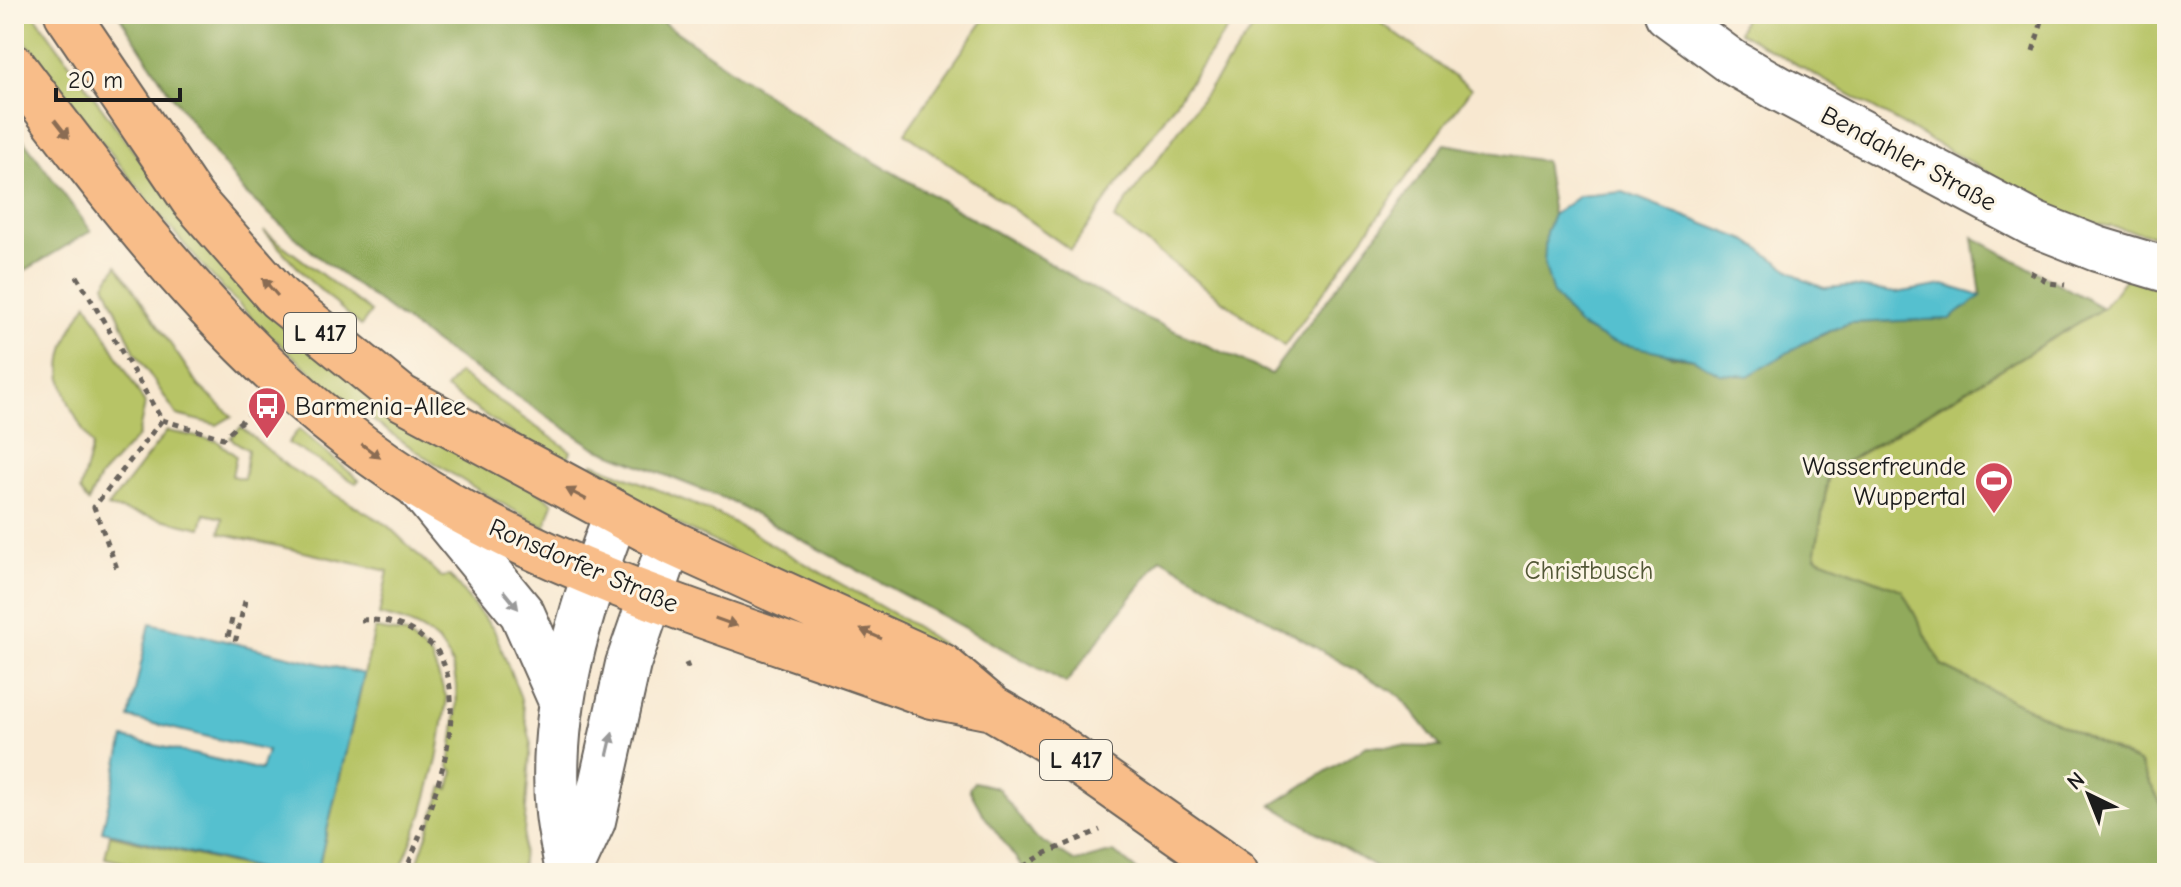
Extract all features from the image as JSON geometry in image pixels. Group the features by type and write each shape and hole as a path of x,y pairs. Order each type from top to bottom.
{"main road":[{"name":"Ronsdorfer Straße","path":"67,14 193,200 279,298 402,398 670,542 942,666 992,708 1070,756 1236,873"},
{"name":"Ronsdorfer Straße","path":"14,67 134,223 204,304 257,358 320,413 416,484 529,547 594,574 932,696 992,708"}],"street":[{"name":"Bendahler Straße","path":"1667,14 1732,62 2034,224 2097,249 2167,270"},
{"path":"416,484 522,613 561,701"},
{"path":"568,873 558,812 561,701 594,574 616,515"},
{"path":"568,873 593,821 628,664 670,542"}],"path":[{"path":"2033,51 2044,14"},
{"path":"77,276 162,420 223,438 247,416"},
{"path":"118,571 94,507 162,420"},
{"path":"232,619 228,637 236,639 246,597"},
{"path":"361,620 377,620 409,628 438,651 452,696 445,760 405,873"},
{"path":"1013,873 1044,854 1098,832"},
{"path":"1616,868 1638,873"}],"green space":[{"path":"14,14 34,14 161,189 553,503 545,527 444,469 396,437 305,367 262,328 222,287 142,194 25,41 14,25"},
{"name":"Christbusch","path":"118,14 651,14 811,125 1137,314 1271,374 1445,144 1545,161 1553,215 1546,233 1671,356 1694,359 1720,374 1793,348 1849,323 1950,319 1981,295 1973,237 2103,308 1829,472 1815,557 1902,590 1942,666 2139,763 2167,815 2167,873 1384,873 1272,805 1367,746 1441,747 1400,696 1161,558 1066,683 728,500 594,447 438,345 318,257 245,193 169,92"},
{"path":"988,14 1238,14 1071,250 905,133"},
{"path":"1264,14 1369,14 1471,89 1284,346 1114,219"},
{"path":"1745,14 2167,14 2167,238 2068,218 1739,32"},
{"path":"14,127 91,231 14,277"},
{"path":"264,231 371,312 361,326 309,280"},
{"path":"117,265 199,386 232,416 217,425 177,415 135,353 105,284"},
{"name":"Wasserfreunde Wuppertal","path":"2134,267 2167,274 2167,815 2139,763 1941,666 1901,590 1815,557 1829,473 2103,308"},
{"path":"87,303 145,404 138,436 100,477 88,502 80,491 92,446 64,391 61,375 66,343"},
{"path":"458,373 571,451 564,468 446,389"},
{"path":"241,427 288,467 387,525 441,577 450,576 494,630 520,696 531,742 521,873 414,873 443,787 449,789 454,771 449,767 456,691 453,670 445,651 431,636 409,624 379,615 388,571 220,533 223,518 205,514 201,528 108,507 167,431 217,441 236,456 232,476 244,479 248,450 230,438"},
{"path":"299,429 359,480 356,483 288,443"},
{"path":"593,463 720,515 913,625 976,667 587,481"},
{"path":"375,629 406,634 431,656 447,699 437,760 422,815 399,873 317,873"},
{"path":"974,782 998,788 1033,836 1076,862 1114,852 1140,873 1027,873 982,813 969,789"},
{"path":"110,835 271,873 169,873 105,858"}],"water":[{"path":"1623,192 1748,241 1804,280 1824,288 1851,286 1896,293 1944,285 1981,296 1950,319 1849,323 1811,339 1748,376 1720,374 1694,359 1608,341 1578,325 1553,294 1544,264 1546,233 1553,215 1579,196"},
{"path":"150,623 364,674 317,873 273,873 102,831 124,738 261,770 267,751 129,718"}],"place":[{"name":"Barmenia-Allee","path":"267,440"},
{"name":"Wasserfreunde Wuppertal","path":"1994,515"}]}
